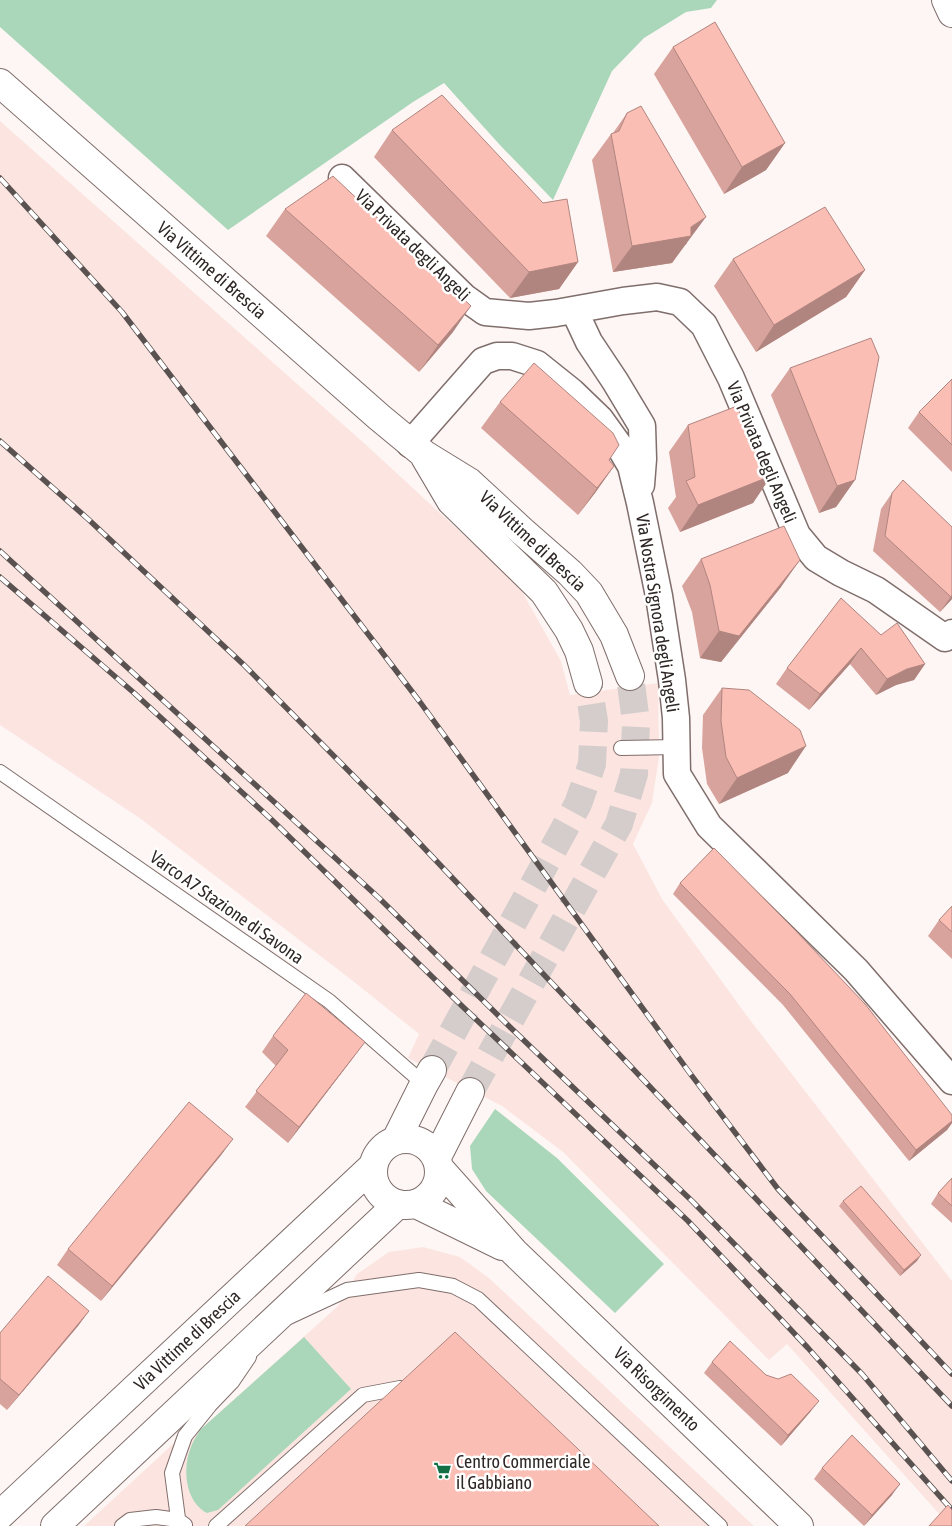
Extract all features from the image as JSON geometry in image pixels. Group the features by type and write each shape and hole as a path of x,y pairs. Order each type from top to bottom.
{"main road":[{"path":"946,0 952,12"},
{"name":"Via Vittime di Brescia","path":"0,84 417,450 470,482 576,580 589,593 614,635 630,676"},
{"name":"Via Vittime di Brescia","path":"417,450 452,501 544,592 569,630 579,651 588,684"},
{"path":"396,1140 428,1077"},
{"path":"438,1163 470,1092"},
{"path":"406,1138 424,1143 431,1149 438,1163 439,1180 434,1190 426,1199 407,1204 389,1201 381,1194 373,1176 373,1166 381,1150 396,1140 406,1138"},
{"name":"Via Risorgimento","path":"438,1163 514,1252 799,1526"},
{"name":"Via Vittime di Brescia","path":"0,1515 373,1166"},
{"path":"55,1526 269,1326 407,1204"},
{"name":"Via Risorgimento","path":"407,1204 514,1252"}],"street":[{"name":"Via Privata degli Angeli","path":"342,178 464,297 485,312 529,316 623,301 657,298 680,302 704,325 726,369 797,535 801,540 816,558 876,590 946,638 952,633"},
{"path":"574,310 589,342 642,426 643,459 640,503"},
{"name":"Via Nostra Signora degli Angeli","path":"417,450 484,361 498,356 512,356 537,364 572,392 600,419 631,466 640,503 671,664 676,718 677,774 709,826 856,970 952,1081"}],"lane":[{"path":"621,748 677,747"},
{"name":"Varco A7 Stazione di Savona","path":"0,772 329,1000 428,1077"},
{"path":"122,1526 130,1520 156,1517 180,1524 172,1473 185,1436 232,1382 269,1326 347,1290 419,1280 453,1286 478,1299 720,1526"},
{"path":"216,1526 363,1395 400,1388"}],"shaded area":[{"path":"0,121 364,443 519,586 561,661 570,695 658,683 659,757 652,803 633,844 662,899 747,1016 952,1281 952,1526 787,1344 769,1360 563,1152 502,1106 408,1058 419,1034 353,981 141,819 0,725"},
{"path":"423,1247 460,1257 489,1278 754,1526 84,1526 173,1444 200,1430 338,1306 357,1274 389,1252"}],"green space":[{"path":"0,0 717,0 711,8 686,12 644,38 612,71 553,200 444,83 413,102 228,230 0,27"},
{"path":"495,1109 557,1158 664,1264 615,1313 486,1191 472,1169 470,1146"},
{"path":"304,1337 351,1389 218,1510 207,1513 194,1501 187,1484 188,1455 195,1438 200,1430"}],"building":[{"path":"715,22 785,143 742,167 673,47"},
{"path":"442,95 543,203 567,199 578,262 529,272 392,130"},
{"path":"641,106 706,217 691,227 691,236 632,246 611,134 619,131 627,113"},
{"path":"333,176 471,306 438,345 285,209"},
{"path":"825,207 865,270 774,325 733,259"},
{"path":"871,338 879,357 855,480 837,486 790,368"},
{"path":"534,363 613,433 619,445 609,460 614,466 597,488 500,402"},
{"path":"952,379 952,445 919,412"},
{"path":"737,406 758,457 763,456 771,476 698,505 686,481 695,477 688,425"},
{"path":"903,480 952,527 951,597 885,536 892,493"},
{"path":"784,526 800,560 739,636 719,631 710,585 701,559"},
{"path":"841,598 881,635 897,623 925,664 907,669 887,679 861,648 820,694 787,668"},
{"path":"722,688 749,690 800,730 806,746 737,778 726,757 721,721"},
{"path":"714,848 865,1004 952,1115 952,1121 916,1150 790,994 680,883"},
{"path":"952,906 952,932 939,920"},
{"path":"306,993 365,1042 299,1127 256,1091 288,1050 273,1036"},
{"path":"189,1102 233,1139 112,1286 68,1249"},
{"path":"952,1178 952,1206 938,1193"},
{"path":"861,1186 921,1255 904,1270 843,1201"},
{"path":"48,1276 89,1311 19,1395 0,1379 0,1333"},
{"name":"Centro Commerciale il Gabbiano","path":"455,1332 659,1526 245,1526"},
{"path":"730,1341 766,1375 778,1379 791,1374 819,1401 788,1435 712,1362"},
{"path":"852,1435 900,1484 872,1515 822,1468"},
{"path":"948,1505 952,1510 952,1526 929,1526"}],"tunnel":[{"path":"470,1092 619,824 634,774 636,722 630,676"},
{"path":"432,1070 578,804 592,764 594,721 588,683"}],"railway":[{"path":"0,178 122,312 420,702 689,1072 778,1189 952,1374"},
{"path":"0,441 88,519 244,665 407,830 952,1406"},
{"path":"0,551 379,898 512,1029 692,1201 862,1374 952,1481"},
{"path":"0,577 133,692 272,820 462,1006 688,1221 808,1348 952,1510"}],"place":[{"name":"Centro Commerciale il Gabbiano","path":"442,1471"}]}
